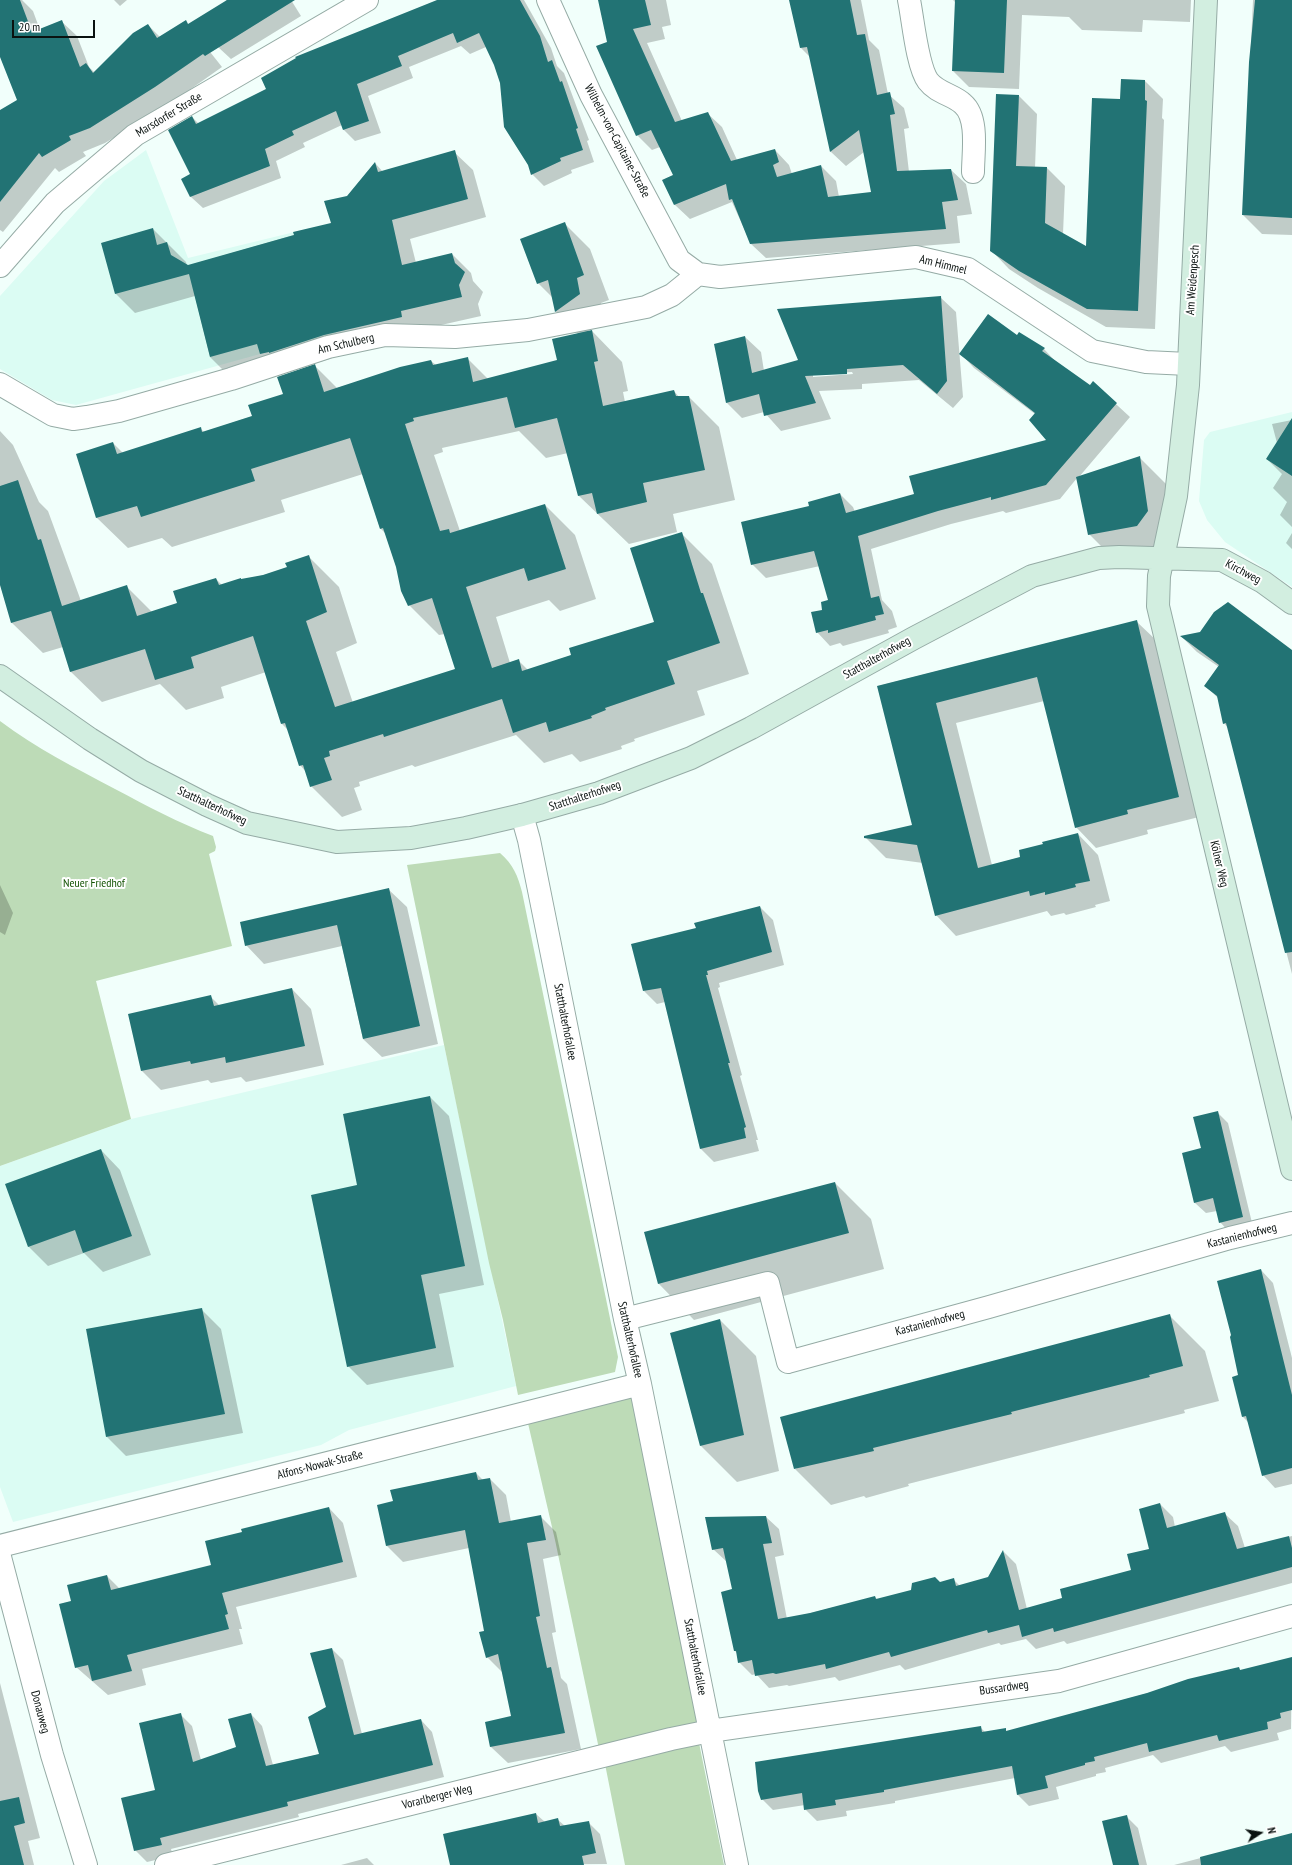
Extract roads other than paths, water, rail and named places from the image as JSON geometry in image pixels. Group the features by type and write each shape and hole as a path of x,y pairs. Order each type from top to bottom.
{"street":[{"name":"Marsdorfer Straße","path":"0,266 55,203 136,135 364,0"},
{"name":"Wilhelm-von-Capitaine-Straße","path":"548,0 591,95 679,260 698,274"},
{"path":"910,0 921,64 928,80 944,94 964,104 973,121 973,172"},
{"name":"Am Weidenpesch","path":"1163,558 1176,496 1188,364 1206,0"},
{"name":"Am Himmel","path":"698,274 720,277 916,257 968,269 1092,351 1146,362 1188,364"},
{"name":"Am Schulberg","path":"0,384 53,415 73,419 87,417 119,411 231,379 328,347 385,335 455,337 528,330 646,308 672,295 698,274"},
{"name":"Statthalterhofweg","path":"0,676 90,739 141,771 207,805 247,823 337,842 411,838 466,828 522,815 599,793 691,758 751,728 914,638 1032,576 1099,558 1163,558"},
{"name":"Kirchweg","path":"1163,558 1222,560 1263,582 1292,603"},
{"name":"Kölner Weg","path":"1163,558 1159,576 1158,606 1292,1170"},
{"name":"Statthalterhofallee","path":"522,815 530,848 624,1319 640,1384 737,1865"},
{"name":"Kastanienhofweg","path":"624,1319 768,1283 788,1362 1230,1238 1292,1224"},
{"name":"Alfons-Nowak-Straße","path":"0,1546 640,1384"},
{"name":"Donauweg","path":"0,1557 52,1755 86,1865"},
{"name":"Bussardweg","path":"710,1731 1059,1680 1292,1616"},
{"name":"Vorarlberger Weg","path":"166,1865 670,1739 710,1731"}],"park label":[{"name":"Neuer Friedhof","path":"94,884"}]}
